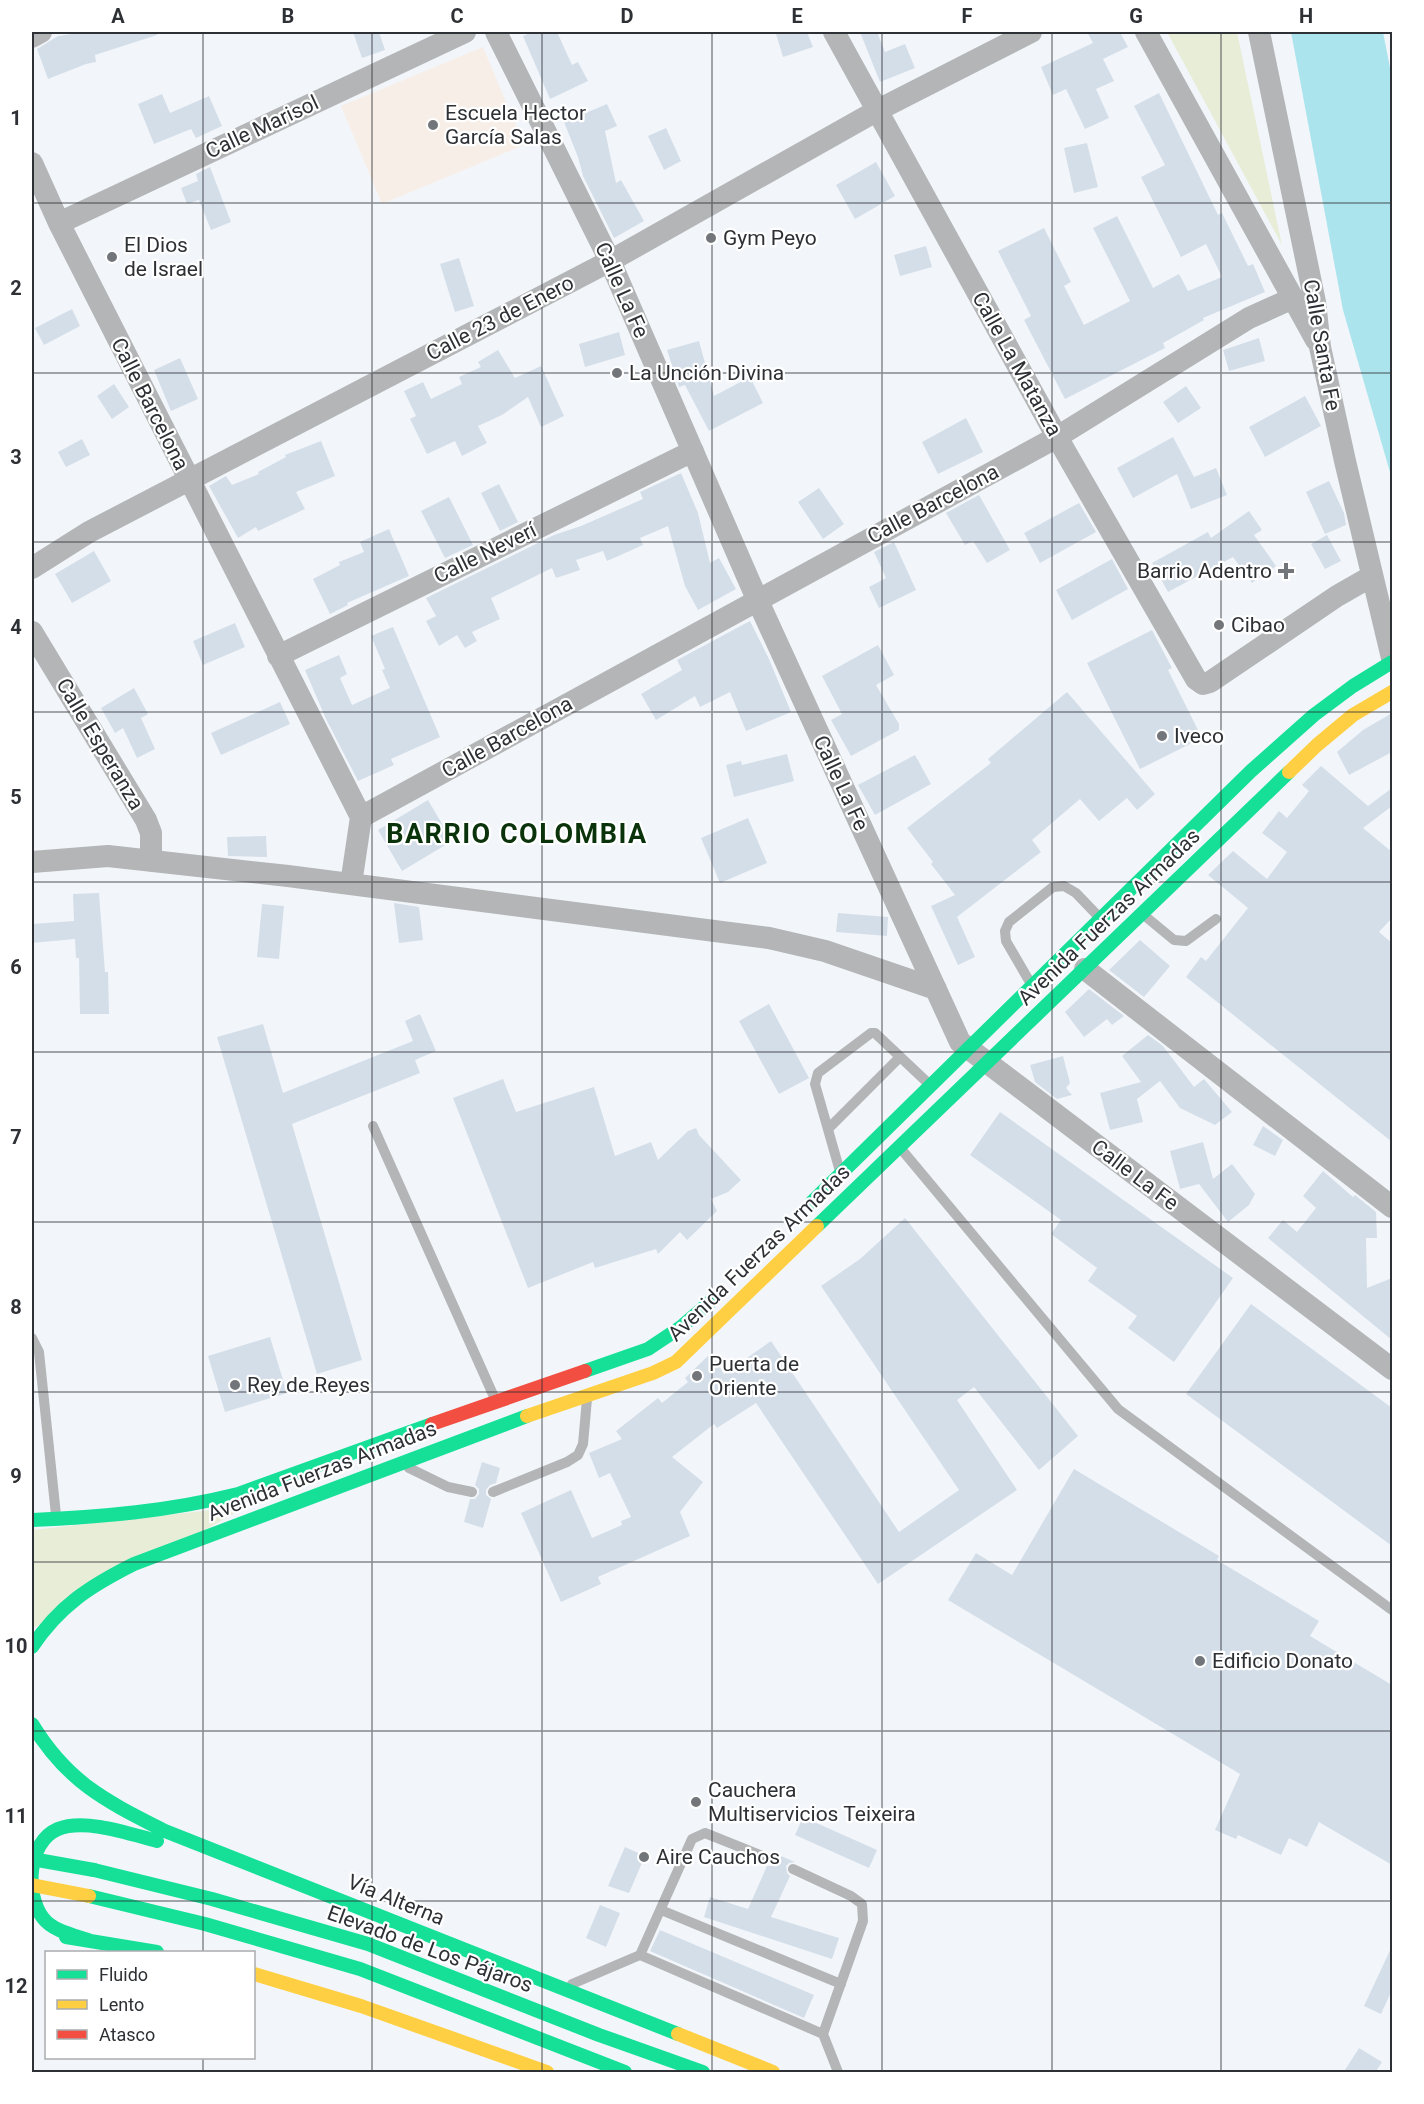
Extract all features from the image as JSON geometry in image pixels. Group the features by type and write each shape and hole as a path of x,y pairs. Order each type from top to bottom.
{"main road":[{"name":"Avenida Fuerzas Armadas","path":"805,1208 1251,771 1314,715 1353,686 1392,662"},
{"name":"Avenida Fuerzas Armadas","path":"32,1520 169,1509 209,1502 278,1481 394,1452 587,1395 653,1373 676,1362 1317,745 1353,715 1392,692"},
{"name":"Avenida Fuerzas Armadas","path":"32,1647 46,1624 71,1601 97,1582 394,1452 497,1402 648,1349 681,1328 717,1296"},
{"name":"Vía Alterna","path":"32,1724 41,1741 57,1762 103,1799 165,1831 773,2073"},
{"path":"88,1940 56,1928 43,1918 32,1897 32,1870 39,1848 44,1838 57,1829 75,1827 108,1829 238,1860"},
{"name":"Elevado de Los Pájaros","path":"32,1859 94,1870 212,1899 368,1944 599,2035 703,2073"},
{"name":"Elevado de Los Pájaros","path":"32,1885 89,1896 205,1924 360,1969 625,2073"},
{"path":"43,1934 146,1951"},
{"path":"255,1974 361,2006 547,2073"}],"street":[{"path":"32,37 40,32"},
{"name":"Calle Marisol","path":"59,223 465,32"},
{"name":"Calle La Fe","path":"496,32 610,261 757,599 960,1042 1392,1369"},
{"name":"Calle La Matanza","path":"834,32 1057,437 1196,680 1203,684 1210,682 1337,596 1372,576"},
{"name":"Calle 23 de Enero","path":"32,568 89,532 610,261 878,110 1031,32"},
{"path":"1146,32 1291,299 1320,347"},
{"name":"Calle Santa Fe","path":"1259,32 1315,302 1320,347 1392,658"},
{"name":"Calle Barcelona","path":"32,163 59,223 361,817 1057,437 1249,318 1291,299"},
{"name":"Calle Neverí","path":"278,656 693,451"},
{"name":"Calle Esperanza","path":"32,632 146,820 151,833 152,861"},
{"path":"351,884 361,817"},
{"path":"32,862 108,856 351,884 769,938 825,951 936,989"},
{"path":"1085,969 1392,1207"}],"lane":[{"path":"1032,986 1006,941 1005,931 1009,922 1053,887 1064,886 1076,893 1100,919"},
{"path":"1143,914 1152,924 1180,942 1186,941 1216,919"},
{"path":"849,1196 815,1084 818,1073 871,1033 875,1034 948,1101"},
{"path":"828,1129 900,1057"},
{"path":"373,1126 497,1402"},
{"path":"900,1147 1118,1409 1392,1610"},
{"path":"32,1338 39,1352 57,1519"},
{"path":"494,1492 567,1462 578,1455 583,1444 587,1395"},
{"path":"394,1452 448,1487 472,1492"},
{"path":"561,1989 640,1955 692,1839 705,1833 770,1859"},
{"path":"793,1869 851,1896 862,1904 863,1921 823,2034 838,2073"},
{"path":"661,1910 841,1984"},
{"path":"640,1955 823,2034"}],"shaded area":[{"name":"Escuela Hector García Salas","path":"483,47 524,145 382,204 341,106"}],"green space":[{"path":"1167,32 1237,32 1282,245"},
{"path":"247,1506 32,1629 32,1530"}],"water":[{"path":"1291,32 1383,32 1392,78 1392,479 1343,310"}],"building":[{"path":"86,32 156,32 157,35 95,55 96,62 48,79 37,49 58,36"},
{"path":"353,32 379,32 385,50 362,58"},
{"path":"532,32 557,32 572,65 578,62 588,81 550,99 523,36"},
{"path":"807,32 813,47 783,57 776,34"},
{"path":"860,32 877,32 885,52 905,44 915,68 880,82"},
{"path":"1087,32 1120,32 1128,47 1103,59 1114,81 1096,89 1109,118 1085,129 1066,89 1053,95 1041,67 1093,43"},
{"path":"1159,93 1218,215 1222,213 1248,266 1253,264 1265,292 1203,318 1204,320 1163,343 1165,348 1065,399 1024,320 1031,316 998,251 1044,228 1071,282 1064,286 1084,325 1130,301 1093,228 1117,216 1153,288 1179,274 1188,291 1222,277 1206,244 1181,257 1141,177 1165,165 1134,106"},
{"path":"162,94 170,113 209,96 222,126 196,138 191,129 154,144 138,104"},
{"path":"607,104 617,126 605,131 616,183 621,180 644,221 614,238 583,176 564,122"},
{"path":"666,128 681,161 664,170 648,136"},
{"path":"1087,143 1098,187 1074,193 1064,148"},
{"path":"876,162 895,196 855,219 836,185"},
{"path":"210,167 231,222 211,230 199,200 187,204 181,188 198,181 196,174"},
{"path":"926,246 932,267 900,276 894,255"},
{"path":"459,258 474,306 455,312 440,264"},
{"path":"72,309 80,326 44,345 35,328"},
{"path":"619,332 625,355 585,367 579,344"},
{"path":"1259,338 1265,361 1229,371 1223,350"},
{"path":"699,341 714,396 750,377 763,403 709,431 685,385 679,387 667,350"},
{"path":"498,350 515,378 541,366 564,416 541,427 528,397 502,415 478,426 487,443 462,456 455,441 427,454 410,419 416,416 404,391 423,382 431,399 462,384 459,377 481,367 478,362"},
{"path":"180,358 198,399 171,411 154,370"},
{"path":"114,384 129,407 112,419 97,396"},
{"path":"1186,386 1201,408 1178,423 1163,402"},
{"path":"1305,396 1321,426 1265,457 1249,427"},
{"path":"966,418 983,452 938,474 922,442"},
{"path":"1173,437 1194,477 1216,468 1227,495 1191,509 1177,474 1133,498 1117,468"},
{"path":"82,439 90,455 66,467 58,452"},
{"path":"321,441 335,476 296,492 305,509 258,531 256,527 238,538 209,486 226,476 232,485 259,474 258,472 286,457 285,455"},
{"path":"681,473 698,513 710,563 719,558 736,589 698,610 685,586 668,526 640,538 643,545 607,561 603,551 576,560 580,570 556,578 552,568 491,598 500,619 472,632 477,641 465,648 457,635 439,646 426,621 436,616 426,598 554,535 643,499 640,492"},
{"path":"1329,481 1344,513 1346,525 1325,534 1306,492"},
{"path":"499,484 518,522 500,531 481,493"},
{"path":"819,488 844,524 823,539 798,502"},
{"path":"979,495 1010,550 987,563 973,541 965,545 946,513"},
{"path":"449,497 473,545 445,558 421,511"},
{"path":"1079,503 1096,532 1040,563 1024,533"},
{"path":"1249,511 1262,530 1254,535 1276,566 1252,583 1233,557 1168,592 1152,563 1208,532 1211,538"},
{"path":"389,529 409,576 347,603 348,605 330,614 313,579 340,565 339,562 364,552 360,542"},
{"path":"1327,535 1341,561 1325,569 1311,544"},
{"path":"894,542 916,590 879,608 869,587 886,578 874,552"},
{"path":"94,551 111,581 72,603 55,574"},
{"path":"1112,559 1128,589 1072,620 1056,590"},
{"path":"750,621 791,712 746,731 730,692 700,707 695,696 656,720 641,694 682,670 677,660"},
{"path":"235,623 245,647 203,665 193,641"},
{"path":"393,627 440,737 391,759 394,765 358,781 326,719 305,670 339,655 347,674 340,678 352,705 390,688 382,670 385,669 371,636"},
{"path":"1152,630 1172,668 1168,670 1202,738 1140,769 1087,663"},
{"path":"878,645 894,675 876,685 899,724 899,730 851,756 831,720 842,714 822,676"},
{"path":"134,688 148,714 141,718 155,749 137,758 123,728 115,733 101,708"},
{"path":"1067,692 1155,794 1137,810 1127,798 1099,821 1080,799 1032,840 1041,852 957,917 975,957 958,965 931,906 955,895 907,828 991,763 988,759"},
{"path":"280,702 290,724 221,755 211,733"},
{"path":"1392,713 1392,752 1349,775 1337,752 1363,730"},
{"path":"787,754 794,781 734,797 726,765 741,761 742,765"},
{"path":"915,755 931,784 875,815 858,785"},
{"path":"1321,766 1368,806 1392,788 1392,806 1363,828 1392,852 1392,918 1379,932 1392,943 1392,1142 1186,977 1201,957 1206,961 1248,908 1208,875 1233,851 1267,879 1287,852 1262,833 1279,811 1287,818 1309,791 1302,785"},
{"path":"428,800 452,841 402,871 378,830"},
{"path":"748,818 767,863 720,883 701,838"},
{"path":"266,836 267,857 228,856 227,837"},
{"path":"99,893 105,972 108,972 109,1014 80,1014 79,958 76,958 75,939 32,943 32,924 74,921 73,894"},
{"path":"394,903 419,907 423,940 399,943"},
{"path":"262,904 284,906 279,959 257,957"},
{"path":"838,913 888,917 887,936 836,932"},
{"path":"1140,940 1170,966 1144,997 1109,970"},
{"path":"1089,989 1124,1016 1112,1025 1107,1019 1084,1037 1065,1012"},
{"path":"769,1004 809,1078 779,1094 739,1021"},
{"path":"420,1014 436,1051 415,1060 420,1073 292,1124 362,1360 317,1374 217,1037 263,1024 283,1093 413,1041 405,1021"},
{"path":"1148,1035 1163,1046 1194,1087 1204,1079 1232,1112 1215,1125 1180,1108 1160,1081 1137,1099 1143,1122 1110,1130 1100,1093 1141,1082 1122,1056"},
{"path":"1063,1056 1070,1083 1066,1088 1072,1095 1057,1099 1035,1082 1030,1065"},
{"path":"503,1079 516,1112 594,1087 615,1156 651,1142 658,1160 688,1131 696,1128 699,1135 741,1180 728,1192 711,1199 717,1211 687,1240 680,1232 658,1254 656,1249 595,1268 593,1262 528,1288 453,1098"},
{"path":"1000,1112 1233,1278 1174,1362 1128,1328 1137,1316 1088,1281 1097,1268 1051,1234 1061,1220 970,1155"},
{"path":"1263,1126 1283,1140 1275,1156 1253,1145"},
{"path":"1203,1142 1213,1179 1232,1164 1255,1194 1249,1205 1228,1222 1199,1184 1180,1189 1170,1151"},
{"path":"1323,1171 1353,1197 1355,1195 1376,1212 1377,1238 1366,1238 1367,1288 1392,1278 1392,1340 1268,1238 1283,1220 1297,1232 1316,1208 1303,1196"},
{"path":"905,1218 1078,1436 1039,1470 974,1387 957,1400 1017,1490 878,1584 756,1403 717,1428 714,1424 672,1457 703,1482 680,1512 690,1536 598,1577 601,1584 561,1602 521,1513 571,1490 592,1538 622,1525 621,1521 631,1517 610,1473 599,1478 589,1453 622,1439 616,1431 658,1398 662,1403 688,1382 685,1378 711,1353 724,1374 771,1341 899,1532 959,1490 821,1286 860,1259"},
{"path":"1251,1304 1392,1408 1392,1546 1186,1394"},
{"path":"270,1337 287,1393 225,1412 208,1356"},
{"path":"482,1462 500,1468 496,1483 490,1485 486,1490 486,1495 491,1499 483,1528 464,1522 470,1499 475,1499 479,1494 479,1489 475,1485"},
{"name":"Edificio Donato","path":"1074,1469 1219,1556 1217,1560 1319,1621 1310,1636 1392,1685 1392,1865 1319,1822 1307,1847 1289,1838 1281,1855 1238,1835 1236,1839 1215,1830 1240,1774 948,1600 976,1553 1012,1575"},
{"path":"803,1817 877,1850 869,1868 795,1835"},
{"path":"625,1847 645,1856 629,1893 608,1886"},
{"path":"774,1853 795,1862 786,1866 790,1876 771,1917 839,1938 832,1959 704,1917 710,1897 748,1909 767,1866 772,1866 777,1862"},
{"path":"600,1905 620,1913 606,1947 586,1938"},
{"path":"660,1930 814,1995 804,2018 650,1951"},
{"path":"1392,1946 1392,1990 1381,2014 1364,2006"},
{"path":"1359,2048 1382,2062 1375,2073 1343,2073"}],"traffic: fast":[{"path":"812,1202 1251,771 1314,715 1353,686 1392,662"},
{"path":"817,1226 1289,772"},
{"path":"585,1371 648,1349 681,1327 710,1302"},
{"path":"32,1647 53,1620 77,1598 103,1580 134,1564 527,1416"},
{"path":"32,1520 136,1512 187,1505 238,1494 432,1424"},
{"path":"32,1724 74,1776 106,1800 165,1831 678,2034"},
{"path":"88,1940 52,1926 37,1908 33,1896 32,1870 40,1845 58,1829 81,1825 107,1828 157,1841"},
{"path":"32,1859 94,1870"},
{"path":"94,1870 212,1899 368,1944 599,2035 703,2072"},
{"path":"89,1896 205,1924 360,1969 625,2072"},
{"path":"66,1937 151,1951"}],"traffic: slow":[{"path":"1289,772 1353,715 1392,692"},
{"path":"527,1416 653,1373 676,1362 817,1226"},
{"path":"32,1885 89,1896"},
{"path":"255,1974 361,2006 547,2072"},
{"path":"678,2034 773,2072"}],"traffic: jam":[{"path":"432,1424 585,1371"}],"place":[{"name":"Escuela Hector García Salas","path":"433,125"},
{"name":"Gym Peyo","path":"711,238"},
{"name":"El Dios de Israel","path":"112,257"},
{"name":"La Unción Divina","path":"617,373"},
{"name":"Barrio Adentro","path":"1286,571"},
{"name":"Cibao","path":"1219,625"},
{"name":"Iveco","path":"1162,736"},
{"name":"Puerta de Oriente","path":"697,1376"},
{"name":"Rey de Reyes","path":"235,1385"},
{"name":"Edificio Donato","path":"1200,1661"},
{"name":"Cauchera Multiservicios Teixeira","path":"696,1802"},
{"name":"Aire Cauchos","path":"644,1857"}],"district":[{"name":"BARRIO COLOMBIA","path":"517,834"}]}
